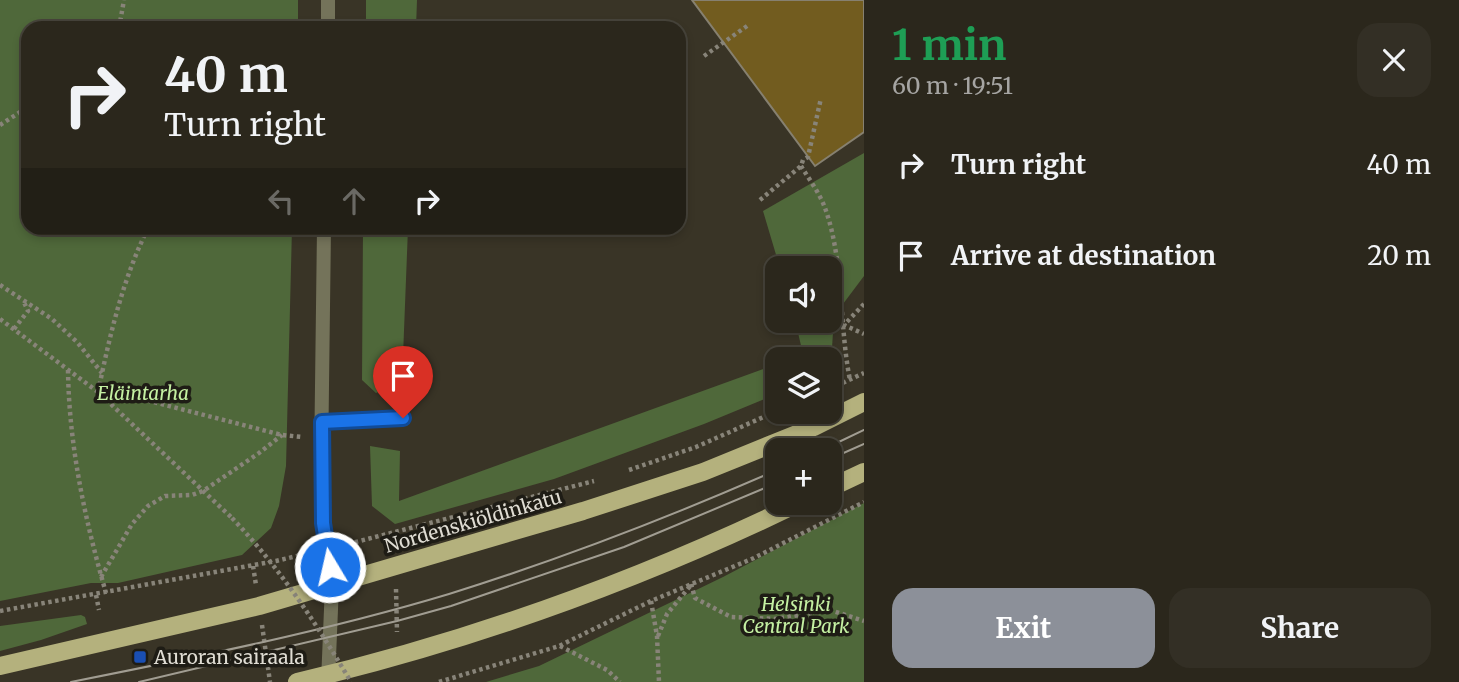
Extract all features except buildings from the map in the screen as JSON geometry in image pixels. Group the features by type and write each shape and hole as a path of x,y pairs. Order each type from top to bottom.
{"main road":[{"name":"Nordenskiöldinkatu","path":"0,666 259,606 583,511 704,472 814,427 864,402"},
{"path":"842,482 864,472"},
{"path":"297,682 328,678 480,632 629,579 774,515"}],"street":[{"path":"328,0 328,21"},
{"path":"324,235 321,438 323,523 329,548 332,585 328,678"}],"lane":[{"path":"322,422 403,418"}],"path":[{"path":"119,20 123,1"},
{"path":"704,56 750,24"},
{"path":"821,98 808,157 803,160 802,166 825,208 834,246 844,325 844,353 850,380"},
{"path":"0,125 21,112"},
{"path":"760,200 802,166"},
{"path":"98,392 113,318 131,263 145,235"},
{"path":"0,285 52,319 77,342 102,374"},
{"path":"14,329 28,311 23,299"},
{"path":"844,325 864,304"},
{"path":"0,319 98,392 262,549 320,629 351,682"},
{"path":"844,325 864,334"},
{"path":"68,369 68,405 80,490 106,593"},
{"path":"842,383 864,373"},
{"path":"98,392 134,397 282,435 321,438"},
{"path":"622,472 696,447 765,416"},
{"path":"101,577 132,524 148,506 164,496 192,495 203,491 282,435"},
{"path":"0,611 276,561 598,480"},
{"path":"439,682 559,646 650,601 754,558 864,502"},
{"path":"395,532 398,657"},
{"path":"691,584 695,598 732,617 775,618 830,610 864,621"},
{"path":"657,636 667,614 691,584"},
{"path":"96,595 99,610"},
{"path":"650,601 657,636 659,682"},
{"path":"559,646 607,670 620,682"}],"green space":[{"name":"Eläintarha","path":"0,0 298,0 298,21 21,21 21,235 292,235 286,466 279,506 271,528 242,555 118,583 91,583 0,601"},
{"path":"366,0 417,0 416,21 366,21"},
{"path":"864,153 864,276 842,305 842,256 776,256 763,211"},
{"path":"363,235 408,235 402,382 376,393 362,380"},
{"path":"798,333 833,333 832,347 801,347"},
{"path":"765,368 765,399 554,479 395,524 372,506 370,446 400,451 399,501"},
{"name":"Helsinki Central Park","path":"864,503 864,682 486,682 539,666 723,577"},
{"path":"81,615 85,617 87,624 0,651 0,626"}],"tram line":[{"path":"842,440 864,430"},
{"path":"842,454 864,444"},
{"path":"71,682 309,632 449,594 615,536 765,475"},
{"path":"139,682 451,606 624,547 765,488"}],"place":[{"name":"Auroran sairaala","path":"140,657"}],"route":[{"path":"330,567 323,523 322,422 403,418"}]}
